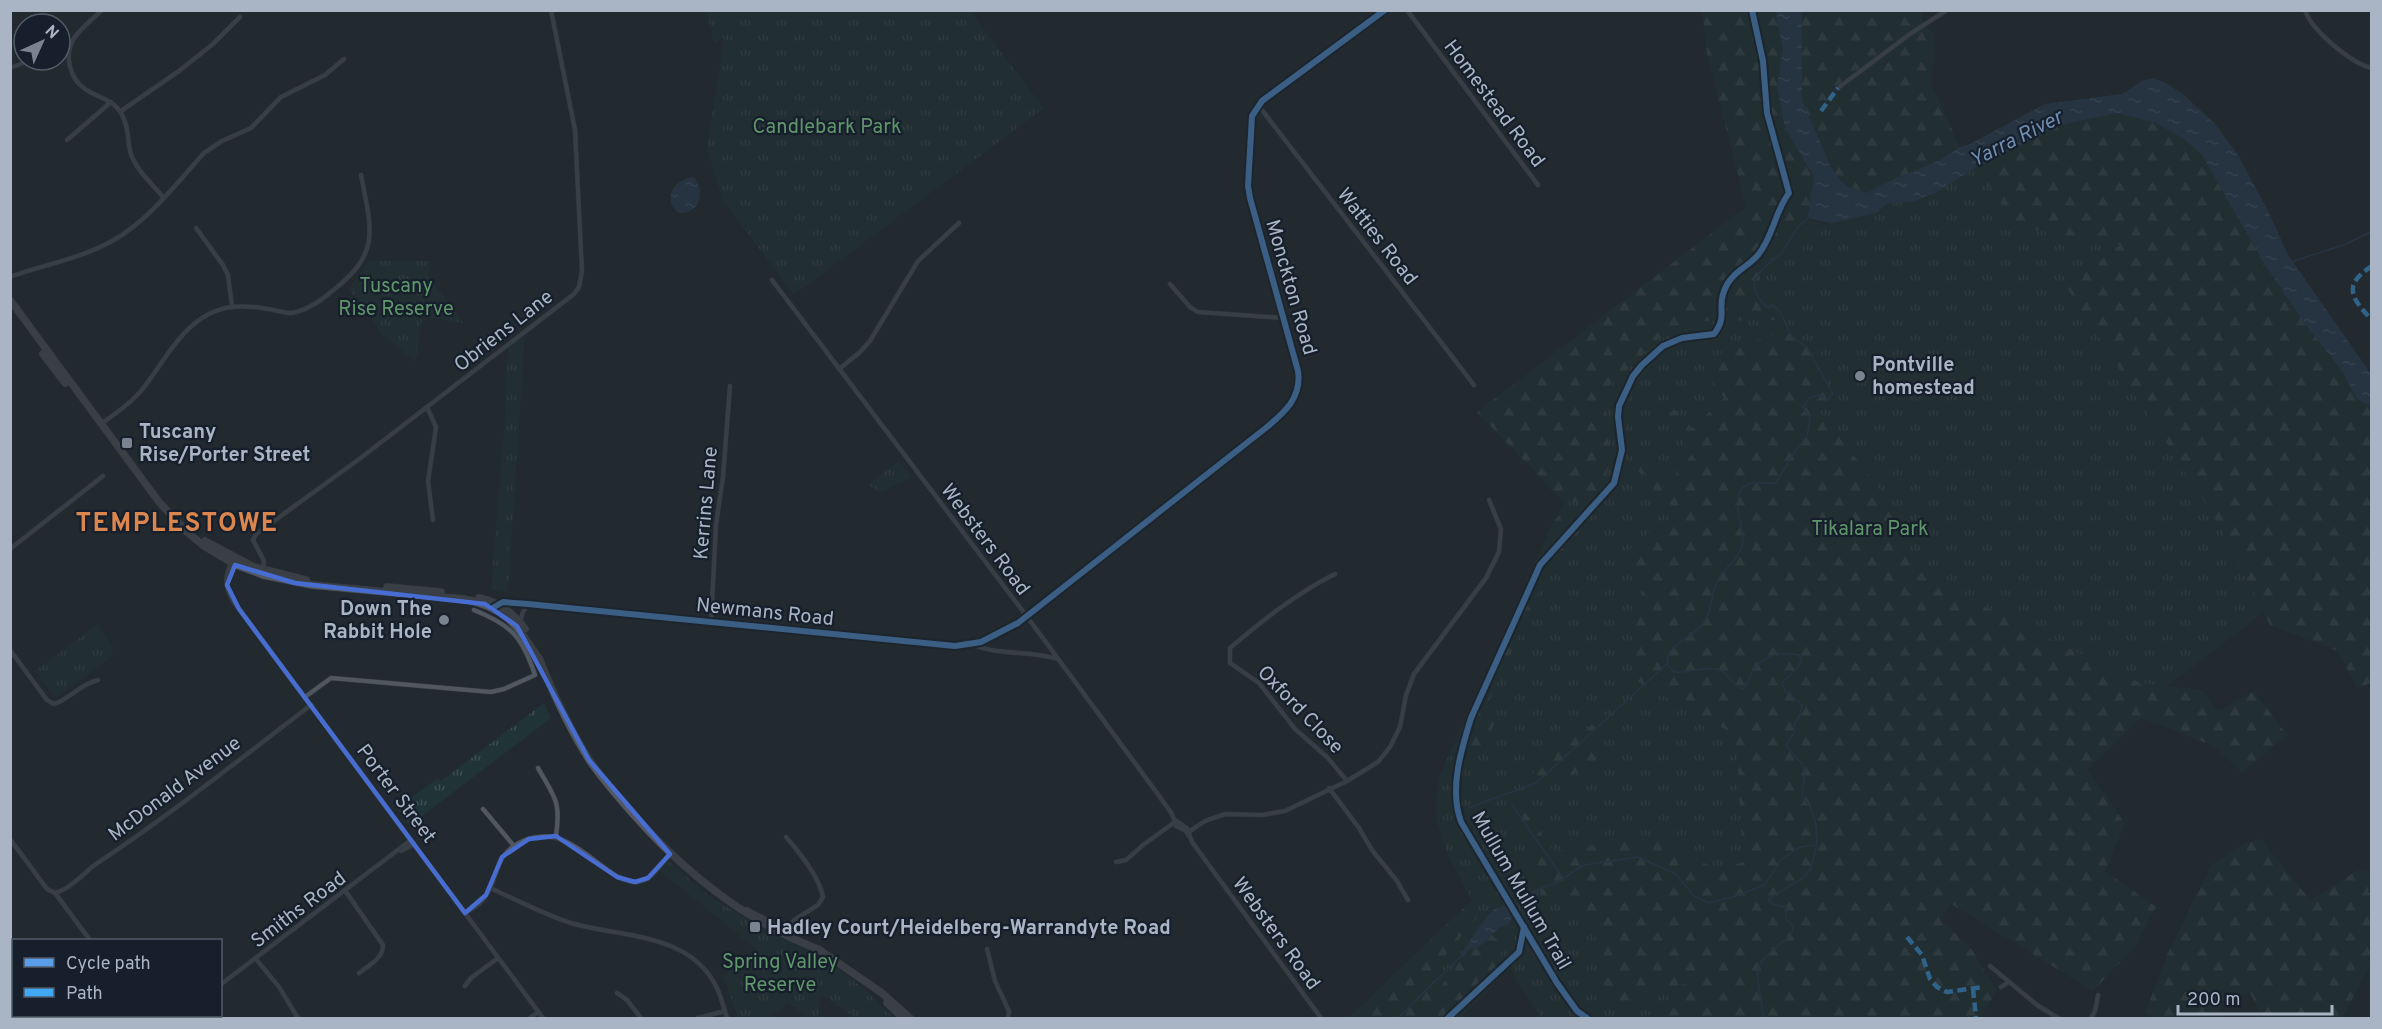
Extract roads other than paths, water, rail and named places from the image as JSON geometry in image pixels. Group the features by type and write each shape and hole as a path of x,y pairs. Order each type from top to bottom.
{"main road":[{"path":"10,300 159,502 187,532 204,546 234,563"},
{"path":"10,308 53,369 90,409"},
{"name":"Newmans Road","path":"234,563 295,583 464,599 496,605"},
{"path":"496,605 520,623 530,637 571,726 590,760 624,803 670,854 729,902 763,925 820,950 868,983 910,1018"},
{"path":"496,605 518,626 540,660"},
{"path":"868,983 903,1018"}],"street":[{"path":"72,43 102,10"},
{"name":"Obriens Lane","path":"263,573 264,561 253,540 256,534 427,407 574,294 579,287 582,271 575,130 551,10"},
{"path":"1258,105 1385,10"},
{"name":"Homestead Road","path":"1407,10 1538,185"},
{"path":"1838,88 1910,34 1947,10"},
{"path":"2305,10 2312,24 2327,40 2362,65 2372,68"},
{"path":"121,111 180,71 213,44 240,17"},
{"path":"10,277 100,248 138,222 213,146 251,128 281,97 325,75 344,59"},
{"path":"72,72 78,83 111,102 121,111 127,124 132,158 164,198"},
{"path":"67,140 111,102"},
{"name":"Monckton Road","path":"1026,616 1154,518 1288,407 1297,393 1299,379 1249,192 1252,116 1258,105"},
{"name":"Watties Road","path":"1258,105 1474,385"},
{"path":"101,424 140,393 188,329 209,314 232,306 251,306 289,313 303,310 317,303 359,266 369,245 370,225 361,175"},
{"path":"839,369 859,354 870,341 918,261 959,223"},
{"path":"196,228 228,275 232,306"},
{"name":"Websters Road","path":"772,280 1048,644 1135,762 1174,820 1188,833 1321,1018"},
{"path":"1170,284 1190,307 1198,312 1284,318"},
{"name":"Kerrins Lane","path":"711,623 716,525 723,477 730,386"},
{"path":"427,407 436,427 428,481 428,498 433,520"},
{"path":"10,549 103,476"},
{"path":"1188,833 1219,816 1233,813 1262,815 1285,811 1347,781 1378,762 1390,747 1400,727 1406,695 1414,674 1486,578 1499,552 1501,529 1489,500"},
{"name":"Porter Street","path":"234,563 227,572 227,585 233,602 543,1018"},
{"name":"Oxford Close","path":"1335,574 1302,592 1262,622 1230,648 1229,657 1230,663 1259,683 1295,729 1327,757 1347,781"},
{"name":"Newmans Road","path":"496,605 503,602 528,604 947,646 973,645 990,650 1044,655 1058,659"},
{"path":"520,623 528,604"},
{"path":"305,697 331,678 491,692 534,675 511,630 501,622 474,610"},
{"name":"Newmans Road","path":"973,645 1000,634 1026,616"},
{"path":"1044,655 1048,644"},
{"path":"10,650 47,700 54,704 61,702 87,683 98,680"},
{"name":"McDonald Avenue","path":"55,893 149,829 181,802 227,771 252,749 311,705"},
{"path":"538,768 557,801 559,813 556,836"},
{"path":"1329,788 1372,850 1397,881 1408,900"},
{"path":"483,810 514,846"},
{"path":"1116,862 1126,860 1174,820"},
{"path":"465,913 480,904 490,888 502,857 514,846 529,839 556,836 577,846 617,877 635,882 648,878 670,854"},
{"path":"785,933 794,920 818,905 823,897 804,858 786,837"},
{"path":"10,840 47,889 55,893 89,939"},
{"name":"Smiths Road","path":"222,984 413,842"},
{"path":"490,888 572,923 677,947 693,957 705,969 717,987 727,1018"},
{"path":"346,892 383,945 379,957 359,972"},
{"path":"987,950 995,981 1009,1011 1008,1018"},
{"path":"465,986 471,978 498,958"},
{"path":"256,959 279,987 298,1018"},
{"path":"1990,966 2037,1005 2058,1018"},
{"path":"2001,987 2009,982"},
{"path":"617,993 627,1000 641,1018"},
{"path":"2091,1018 2098,995"},
{"path":"698,1018 724,1011"},
{"path":"530,1018 538,1012"}],"water":[{"name":"Yarra River","path":"1775,11 1802,11 1802,100 1831,167 1841,181 1849,187 1867,193 1938,161 1960,147 1970,144 2045,104 2122,94 2142,81 2153,78 2166,83 2184,95 2215,124 2238,155 2288,255 2371,374 2371,406 2357,399 2343,372 2305,324 2262,260 2202,155 2184,139 2156,123 2117,113 2062,125 1975,168 1937,192 1915,201 1887,204 1876,213 1831,223 1810,219 1808,215 1814,177 1785,128 1777,88 1783,49"},
{"path":"693,177 699,188 699,200 692,210 679,213 672,206 672,191 678,183"},
{"path":"1509,907 1513,912 1510,923 1499,928 1476,950 1470,948 1463,957 1461,955 1485,919 1496,908"}],"waterway":[{"path":"1764,1018 1758,968 1765,957 1789,936 1793,926 1786,919 1786,907 1772,904 1768,899 1803,878 1810,870 1817,845 1816,825 1811,809 1802,795 1805,773 1803,765 1786,746 1794,733 1802,705 1785,691 1782,683 1802,660 1799,655 1793,654 1781,654 1765,659 1755,668 1742,689 1735,685 1725,673 1717,669 1674,672 1669,667 1667,657 1673,648 1703,624 1718,580 1740,552 1743,540 1737,504 1742,489 1752,483 1776,483 1807,436 1810,418 1803,407 1810,397 1820,395 1828,401 1833,394 1807,347 1792,337 1780,312 1774,306 1769,308 1760,299 1754,286 1754,281 1763,268 1781,254 1798,227 1810,216"},
{"path":"2291,262 2346,244 2372,231"},
{"path":"1468,808 1536,783 1668,663"},
{"path":"1512,805 1563,878"},
{"path":"1510,910 1537,890 1557,882 1584,865 1638,857 1676,874 1694,896 1708,903 1733,897 1764,885 1782,859 1800,847 1815,845"},
{"path":"1398,1018 1461,956"}],"place":[{"name":"Pontville homestead","path":"1860,376"},
{"name":"Tuscany Rise/Porter Street","path":"127,443"},
{"name":"Down The Rabbit Hole","path":"444,620"},
{"name":"Hadley Court/Heidelberg-Warrandyte Road","path":"755,927"}],"district":[{"name":"TEMPLESTOWE","path":"177,522"}],"park label":[{"name":"Candlebark Park","path":"827,126"},
{"name":"Tuscany Rise Reserve","path":"396,296"},
{"name":"Tikalara Park","path":"1870,528"},
{"name":"Spring Valley Reserve","path":"780,972"}]}
